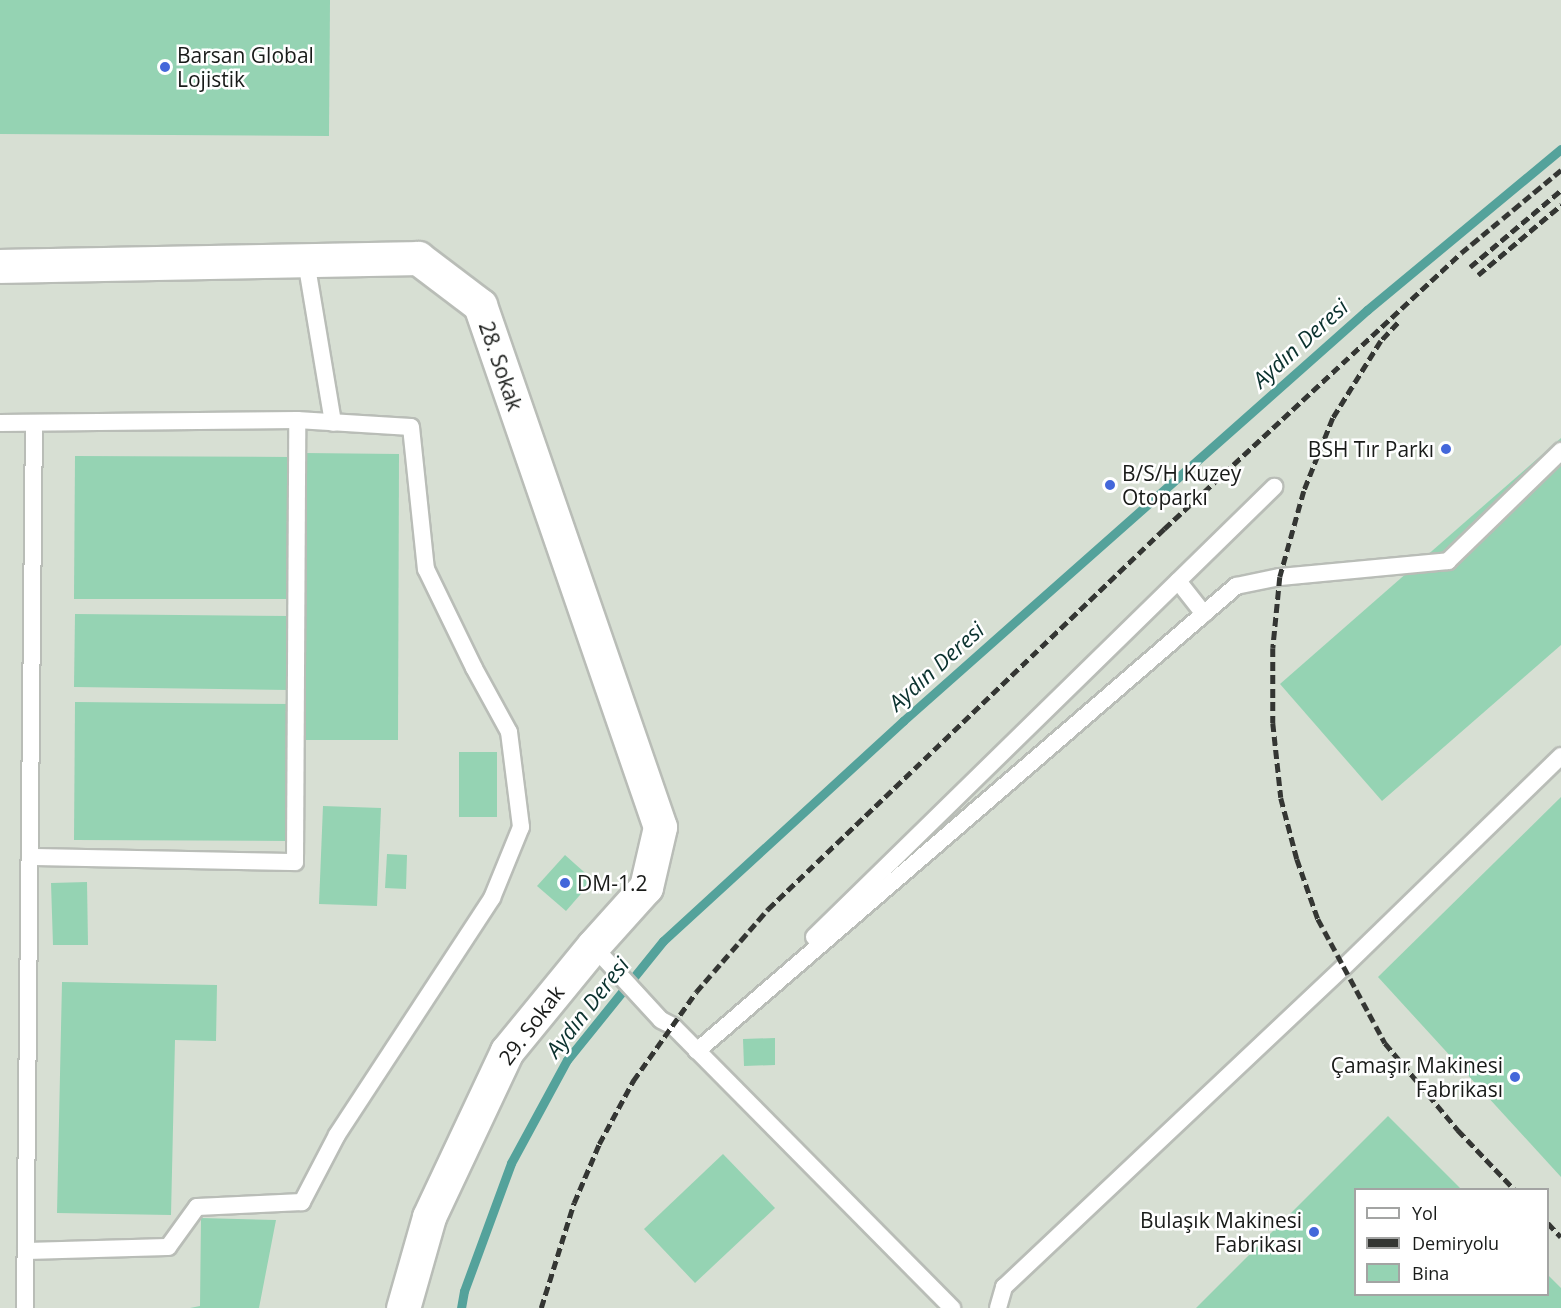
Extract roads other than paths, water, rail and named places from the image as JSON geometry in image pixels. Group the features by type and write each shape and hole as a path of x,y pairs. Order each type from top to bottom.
{"street":[{"name":"28. Sokak","path":"0,266 418,258 480,305 660,827"},
{"name":"29. Sokak","path":"403,1308 429,1217 507,1051 603,957 646,887 660,827"}],"lane":[{"path":"306,261 333,423"},
{"path":"30,857 295,862 297,420"},
{"path":"0,423 297,420 411,427 426,569 474,668 509,732 521,827 492,898 337,1136 302,1202 197,1207 168,1247 26,1251"},
{"path":"25,1308 34,423"},
{"path":"697,1051 1236,586 1280,577 1448,561 1561,451"},
{"path":"697,1051 1274,487"},
{"path":"1178,581 1204,614"},
{"path":"998,1308 1004,1287 1343,968 1561,756"},
{"path":"603,957 661,1020 672,1026 952,1308"}],"waterway":[{"name":"Aydın Deresi","path":"461,1308 464,1291 511,1163 567,1060 663,941 903,721 1367,310 1561,149"}],"railway":[{"path":"541,1308 574,1203 599,1144 633,1081 696,992 768,909 1164,529 1461,253 1561,170"},
{"path":"1470,267 1561,190"},
{"path":"1478,275 1561,205"},
{"path":"1398,323 1381,341 1333,418 1304,491 1280,577 1273,648 1273,723 1281,798 1297,859 1318,919 1385,1043 1458,1130 1513,1188"},
{"path":"1549,1224 1561,1237"}],"place":[{"name":"Barsan Global Lojistik","path":"165,67"},
{"name":"BSH Tır Parkı","path":"1446,449"},
{"name":"B/S/H Kuzey Otoparkı","path":"1110,485"},
{"name":"DM-1.2","path":"565,883"},
{"name":"Çamaşır Makinesi Fabrikası","path":"1515,1077"},
{"name":"Bulaşık Makinesi Fabrikası","path":"1314,1232"}]}
